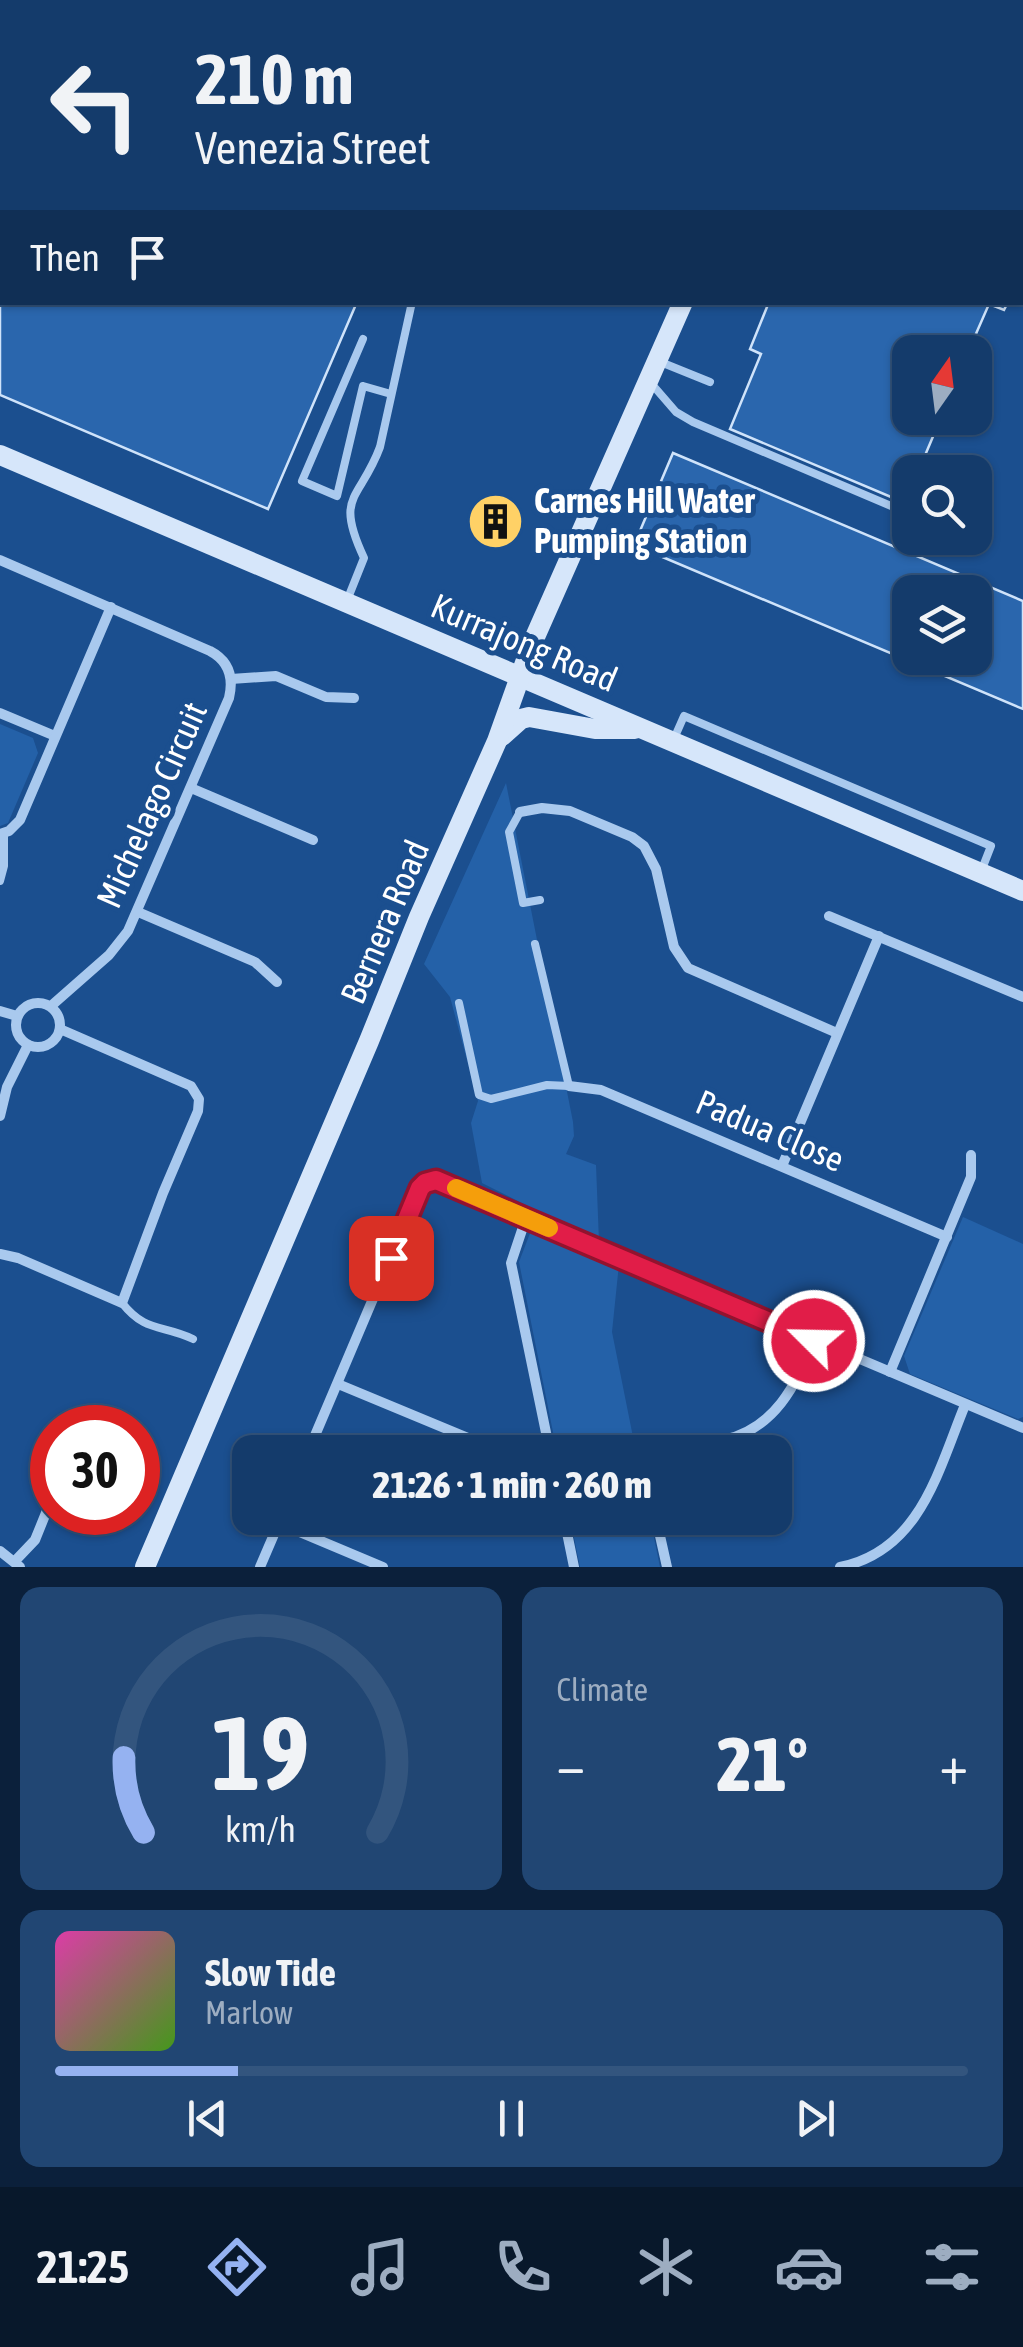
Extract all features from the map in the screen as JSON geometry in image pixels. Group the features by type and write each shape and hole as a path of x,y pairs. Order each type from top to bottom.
{"main road":[{"name":"Bernera Road","path":"146,1567 419,916 497,741 574,546 682,305"},
{"name":"Kurrajong Road","path":"0,456 1023,892"},
{"path":"497,741 521,719 529,717 595,730 647,730"}],"street":[{"name":"Michelago Circuit","path":"0,560 216,654 225,662 231,679 229,698 138,912 116,948 51,1006"},
{"path":"2,834 20,820 111,607"},
{"path":"231,679 276,676 326,697 354,698"},
{"path":"0,713 56,736"},
{"path":"191,788 313,840"},
{"path":"520,812 542,808 570,811 637,840 650,853 674,946 688,968 837,1033"},
{"path":"138,912 255,962 278,982"},
{"path":"829,916 1023,997"},
{"path":"782,1166 879,936"},
{"path":"35,1002 51,1006 60,1029 45,1046 28,1045 18,1035 16,1016 35,1002"},
{"path":"0,1011 16,1016"},
{"path":"0,1254 122,1303 198,1111 195,1090 185,1083 60,1029"},
{"path":"0,1116 8,1086 28,1045"},
{"name":"Padua Close","path":"569,1086 602,1090 947,1237"},
{"path":"890,1372 971,1177 971,1154"},
{"path":"316,1435 425,1183 444,1183 1023,1428"},
{"path":"526,1218 511,1263 547,1435"},
{"path":"736,1435 761,1423 793,1390 814,1341"},
{"path":"338,1384 461,1435"},
{"path":"840,1567 882,1551 911,1525 924,1504 965,1405"},
{"path":"0,1550 18,1564 37,1535"},
{"path":"260,1567 273,1535"},
{"path":"313,1535 384,1567"},
{"path":"567,1535 574,1567"},
{"path":"659,1535 666,1567"}],"lane":[{"path":"346,602 364,558 353,534 352,496 372,467 411,305"},
{"path":"364,339 302,480 337,496 363,386 392,394"},
{"path":"658,360 710,382"},
{"path":"649,381 676,412 693,422 892,506"},
{"path":"673,741 684,716 972,838 990,846 981,873"},
{"path":"520,812 509,832 522,903 540,900"},
{"path":"0,882 4,866 2,834"},
{"path":"459,1003 479,1094 490,1099 547,1085 569,1086 534,944"},
{"path":"122,1303 144,1325 170,1328 193,1338"}],"shaded area":[{"path":"0,724 33,738 38,753 8,823 0,826"},
{"path":"506,783 573,1122 574,1136 566,1154 596,1165 599,1242 482,1183 471,1123 478,1101 450,997 424,964"},
{"path":"963,1217 1023,1244 1023,1417 1018,1419 910,1374 904,1356"},
{"path":"532,1228 619,1264 612,1332 633,1435 554,1435 519,1262"},
{"path":"573,1535 653,1535 660,1567 580,1567"}],"building":[{"path":"0,305 356,305 268,509 0,395"},
{"path":"768,305 989,305 975,335 892,335 892,435 934,435 925,455 892,455 892,497 730,429 761,354 750,349"},
{"path":"673,453 892,546 892,555 914,555 962,575 892,575 892,654 634,545"},
{"name":"Carnes Hill Water Pumping Station","path":"482,504 515,518 507,537 474,523"},
{"path":"992,588 1023,601 1023,709 942,675 992,675"}],"slow traffic":[{"path":"456,1188 549,1228"}],"place":[{"name":"Carnes Hill Water Pumping Station","path":"495,521"}],"route":[{"path":"391,1258 420,1188 436,1180 814,1341"}]}
